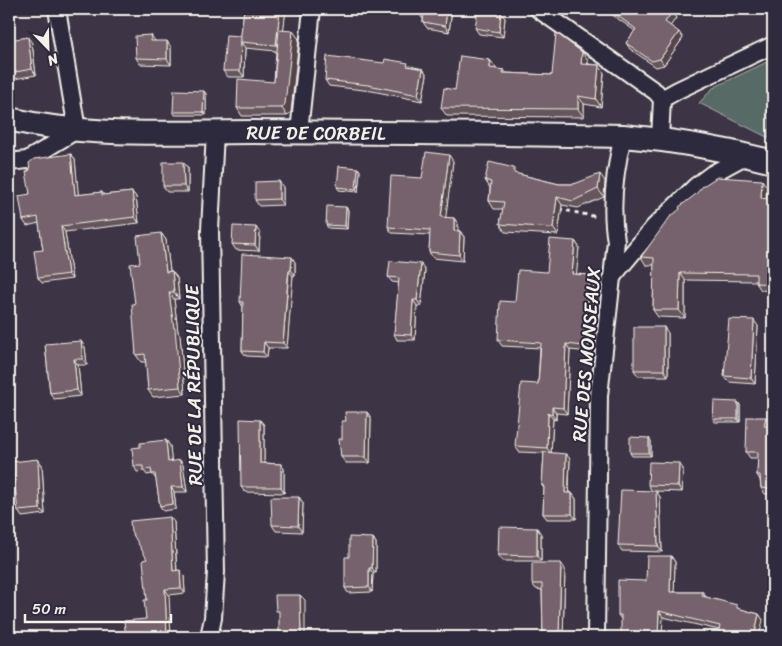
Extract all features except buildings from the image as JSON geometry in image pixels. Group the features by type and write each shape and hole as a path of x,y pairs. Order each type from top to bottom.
{"main road":[{"name":"RUE DE CORBEIL","path":"9,119 50,127 128,133 299,132 623,136 660,139 747,155 773,162"}],"street":[{"path":"9,162 27,160 77,130 57,9"},
{"path":"299,132 312,9"},
{"path":"538,9 656,92 662,99 660,139"},
{"path":"662,99 773,45"},
{"name":"RUE DE LA RÉPUBLIQUE","path":"209,637 213,618 216,572 210,230 215,132"},
{"name":"RUE DES MONSEAUX","path":"596,637 599,396 616,241 612,221 617,159 623,136"},
{"path":"612,277 654,226 696,186 712,174 747,155"}],"path":[{"path":"557,208 612,221"}],"green space":[{"path":"773,59 773,140 699,103 713,88"}]}
